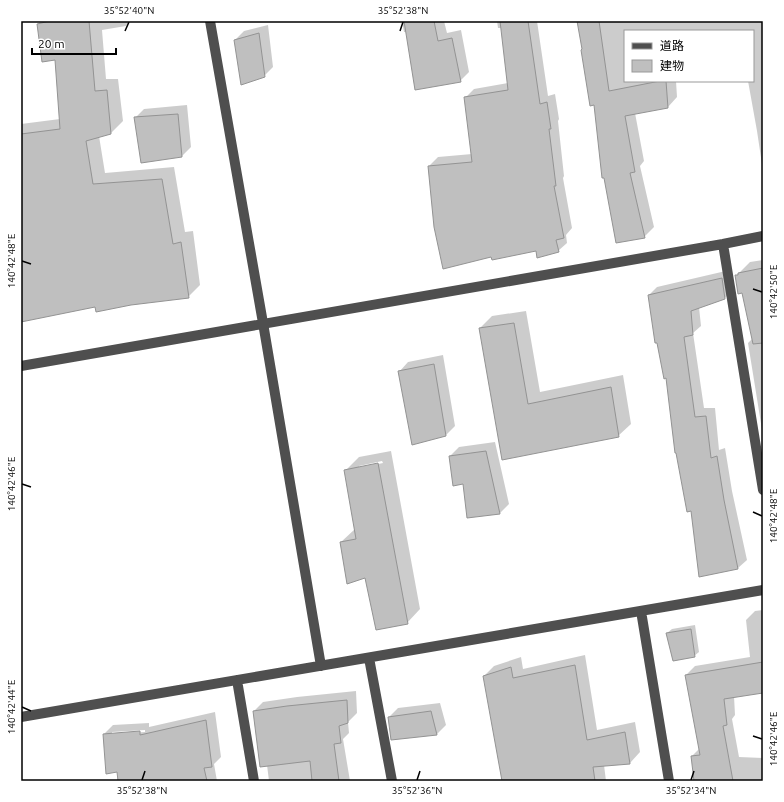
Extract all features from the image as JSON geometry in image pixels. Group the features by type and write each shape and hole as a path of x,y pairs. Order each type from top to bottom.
{"street":[{"path":"210,21 322,666"},
{"path":"21,366 763,236"},
{"path":"722,244 763,490"},
{"path":"21,717 763,590"},
{"path":"641,611 669,781"},
{"path":"369,658 392,781"},
{"path":"237,680 254,781"}],"building":[{"path":"50,21 89,21 95,91 107,90 111,134 86,141 93,184 162,179 173,244 181,242 189,298 131,305 96,312 95,307 21,322 21,134 60,129 55,60 42,62 37,24"},
{"path":"404,21 434,21 438,41 452,38 461,82 415,90"},
{"path":"500,21 528,21 540,104 547,102 556,186 554,186 564,238 556,240 559,252 537,258 536,251 492,260 491,257 443,269 434,227 428,166 472,162 464,97 508,90"},
{"path":"577,21 599,21 609,91 655,82 666,82 668,108 625,116 635,172 630,173 645,238 616,243 604,178 602,178 594,105 590,106"},
{"path":"259,33 265,77 241,85 234,40"},
{"path":"178,114 182,157 141,163 134,117"},
{"path":"763,268 763,343 753,344 742,293 738,294 735,275 738,275 738,273"},
{"path":"722,278 725,299 691,311 693,335 684,337 695,417 706,416 711,458 717,456 738,569 699,577 691,511 687,512 675,453 666,378 664,379 657,343 655,343 648,295"},
{"path":"514,323 528,404 611,387 619,437 502,460 479,328"},
{"path":"434,364 446,436 412,445 398,371"},
{"path":"486,451 500,514 467,518 463,484 453,486 449,456"},
{"path":"378,463 408,624 376,630 365,578 347,584 340,542 356,539 344,470"},
{"path":"691,629 695,657 673,661 666,633"},
{"path":"763,662 763,693 724,699 727,725 723,726 733,781 694,781 691,756 700,755 685,675"},
{"path":"575,665 587,740 625,732 630,764 593,767 595,781 502,781 483,676 511,667 513,678"},
{"path":"347,700 348,723 339,726 341,743 334,744 339,781 312,781 310,761 260,767 253,711"},
{"path":"431,711 437,735 391,740 388,717"},
{"path":"206,720 212,767 204,768 207,781 118,781 117,772 106,774 103,734 140,731 140,735"}]}
